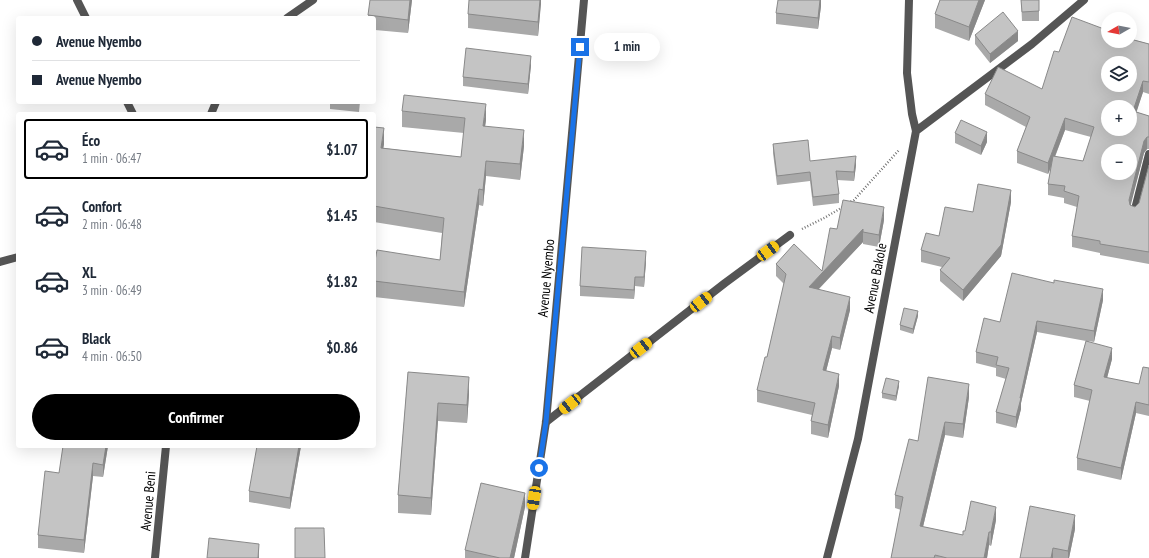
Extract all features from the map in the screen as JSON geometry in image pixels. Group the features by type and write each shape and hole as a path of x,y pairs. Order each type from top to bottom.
{"street":[{"path":"77,0 85,16"},
{"path":"290,16 313,0"},
{"name":"Avenue Nyembo","path":"525,558 546,422 584,0"},
{"name":"Avenue Bakole","path":"827,558 858,440 916,131 912,114 907,73 909,0"},
{"path":"916,131 1032,44 1084,0"},
{"path":"1134,213 1149,154"},
{"path":"546,422 725,283 790,235"},
{"path":"0,262 16,258"},
{"name":"Avenue Beni","path":"156,558 166,448"}],"path":[{"path":"790,235 824,218 854,200 916,131"}],"building":[{"path":"370,0 410,0 408,20 368,15"},
{"path":"469,0 540,0 538,22 468,14"},
{"path":"778,0 820,0 818,18 776,13"},
{"path":"940,0 979,0 969,27 935,14"},
{"path":"1021,0 1039,0 1039,11 1022,12"},
{"path":"1003,12 1018,31 990,54 975,35"},
{"path":"1072,17 1101,28 1101,48 1137,48 1137,41 1149,44 1149,82 1143,81 1137,100 1101,100 1101,136 1137,136 1137,112 1149,116 1149,137 1147,137 1144,141 1137,169 1137,144 1101,144 1101,180 1134,180 1129,200 1130,205 1135,207 1139,203 1149,165 1149,252 1100,244 1100,241 1072,236 1079,196 1064,191 1065,186 1048,184 1053,156 1083,161 1094,127 1065,118 1048,163 1017,151 1030,117 985,94 998,67 1042,89 1054,51 1059,52"},
{"path":"466,48 531,56 528,84 463,77"},
{"path":"404,95 486,104 483,126 524,130 520,164 486,161 483,190 479,189 464,292 376,281 377,250 440,260 444,218 376,206 376,127 384,128 381,148 461,157 465,118 402,111"},
{"path":"961,120 987,132 981,146 955,133"},
{"path":"808,140 810,161 856,156 854,172 836,171 839,194 813,197 810,172 777,176 773,144"},
{"path":"978,184 1011,190 1001,245 963,290 940,270 950,258 921,250 926,233 939,236 945,207 973,212"},
{"path":"843,200 884,207 879,235 863,232 863,229 809,287 850,297 840,338 832,336 823,370 839,374 828,425 811,421 815,403 757,390 765,357 767,357 786,274 776,264 794,244 822,271 830,228 837,229"},
{"path":"582,247 646,251 644,277 635,277 634,290 580,286"},
{"path":"1012,273 1054,283 1054,280 1103,289 1094,331 1037,321 1016,417 996,412 1009,368 996,365 998,357 976,352 984,318 1000,322"},
{"path":"904,308 918,311 913,329 900,325"},
{"path":"1086,341 1112,348 1104,377 1139,384 1143,367 1149,368 1149,405 1136,402 1121,468 1077,458 1092,390 1074,385"},
{"path":"408,372 469,377 467,405 438,403 431,498 398,495"},
{"path":"928,377 969,384 963,424 945,422 920,526 963,535 971,501 996,507 984,558 947,558 935,555 934,558 891,558 903,497 895,495 909,439 918,441"},
{"path":"886,378 899,381 896,396 882,393"},
{"path":"63,448 106,448 103,465 93,463 84,540 38,535 45,471 59,473"},
{"path":"257,448 299,448 290,498 249,491"},
{"path":"481,483 525,493 510,558 500,558 465,550"},
{"path":"1030,506 1075,515 1068,551 1053,548 1051,558 1020,558"},
{"path":"295,528 324,528 325,558 295,558"},
{"path":"209,538 259,544 258,558 207,558"}],"route":[{"path":"539,468 546,422 580,47"}]}
